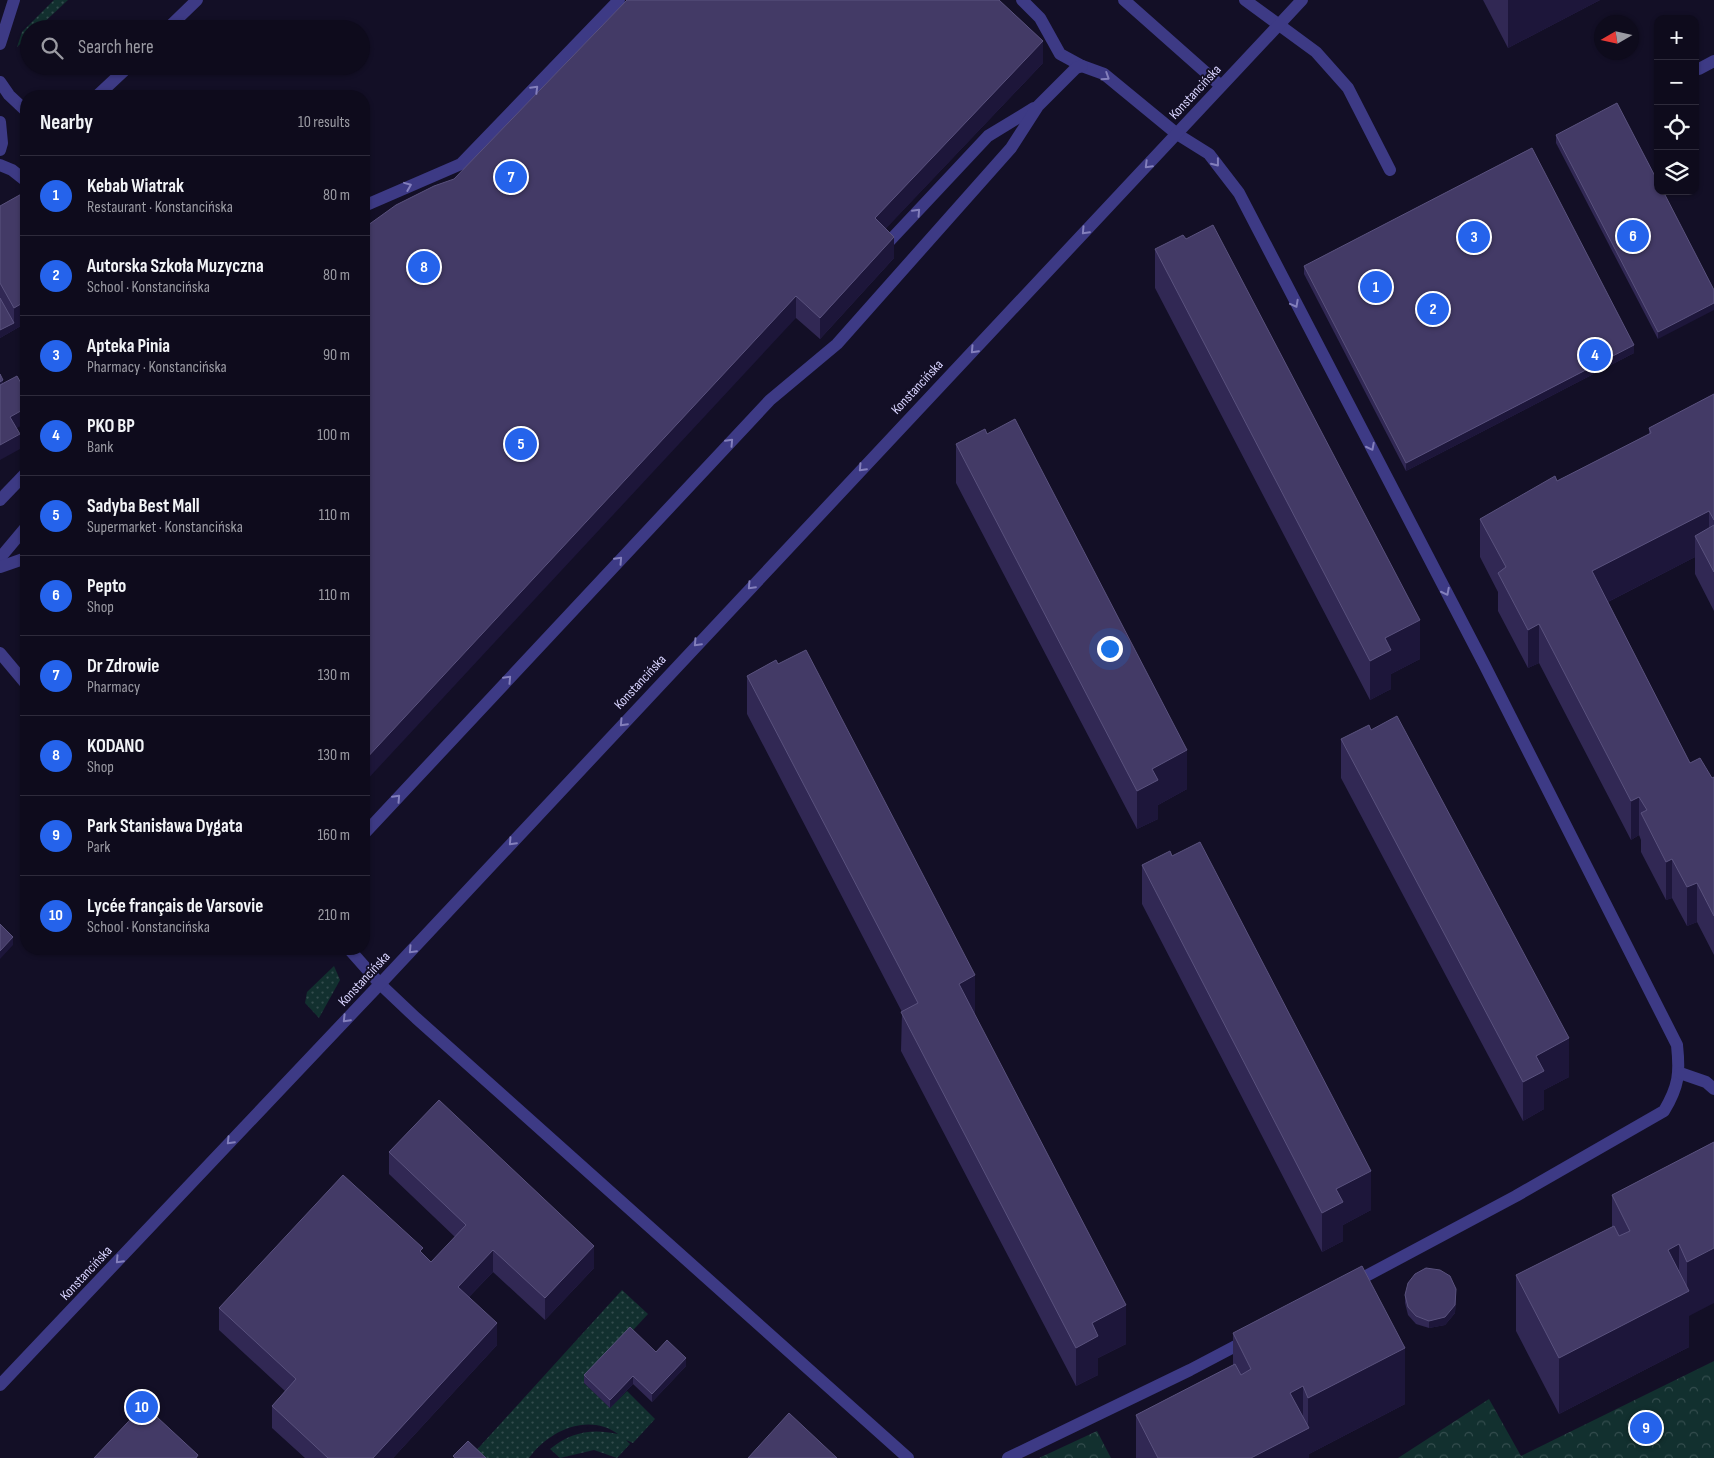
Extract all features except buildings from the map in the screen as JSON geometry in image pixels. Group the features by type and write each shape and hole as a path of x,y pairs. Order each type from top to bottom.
{"street":[{"path":"0,44 14,0"},
{"path":"176,20 197,0"},
{"path":"370,203 461,164 619,0"},
{"path":"1022,0 1040,18 1060,54 1082,66 1104,74 1177,134 1209,154 1238,193 1677,1045 1680,1073 1674,1094 1664,1110 1516,1196 1338,1290"},
{"path":"1124,0 1222,86"},
{"path":"1245,0 1316,52 1348,88 1390,170"},
{"name":"Konstancińska","path":"0,1385 380,984 1302,0"},
{"path":"1699,68 1714,61"},
{"path":"370,828 770,400 837,344 1011,148 1038,106 1076,68 1082,66"},
{"path":"103,90 119,75"},
{"path":"0,82 9,95 20,105"},
{"path":"883,248 988,136 1038,106"},
{"path":"0,122 2,143 0,150"},
{"path":"0,165 12,170 20,176"},
{"path":"0,500 20,479"},
{"path":"0,558 20,534"},
{"path":"0,567 20,560"},
{"path":"0,653 20,677"},
{"path":"354,955 380,984 908,1458"},
{"path":"1680,1073 1706,1082 1714,1090"},
{"path":"1008,1458 1190,1370 1260,1332"}],"green space":[{"path":"54,0 68,0 47,20 34,20"},
{"path":"334,966 340,980 319,1018 305,1003 307,992"},
{"path":"622,1290 648,1314 584,1383 610,1408 627,1391 655,1419 633,1443 626,1440 630,1444 617,1458 594,1450 560,1458 550,1449 573,1435 582,1433 599,1431 618,1434 594,1425 582,1425 558,1433 537,1448 529,1458 475,1458 472,1455"},
{"path":"1714,1361 1714,1458 1398,1458 1489,1399 1521,1456"},
{"path":"1097,1431 1111,1458 1039,1458"}],"place":[{"name":"Dr Zdrowie","path":"511,177"},
{"name":"Pepto","path":"1633,236"},
{"name":"Apteka Pinia","path":"1474,237"},
{"name":"KODANO","path":"424,267"},
{"name":"Kebab Wiatrak","path":"1376,287"},
{"name":"Autorska Szkoła Muzyczna","path":"1433,309"},
{"name":"PKO BP","path":"1595,355"},
{"name":"Sadyba Best Mall","path":"521,444"},
{"name":"Lycée français de Varsovie","path":"142,1407"},
{"name":"Park Stanisława Dygata","path":"1646,1428"}]}
